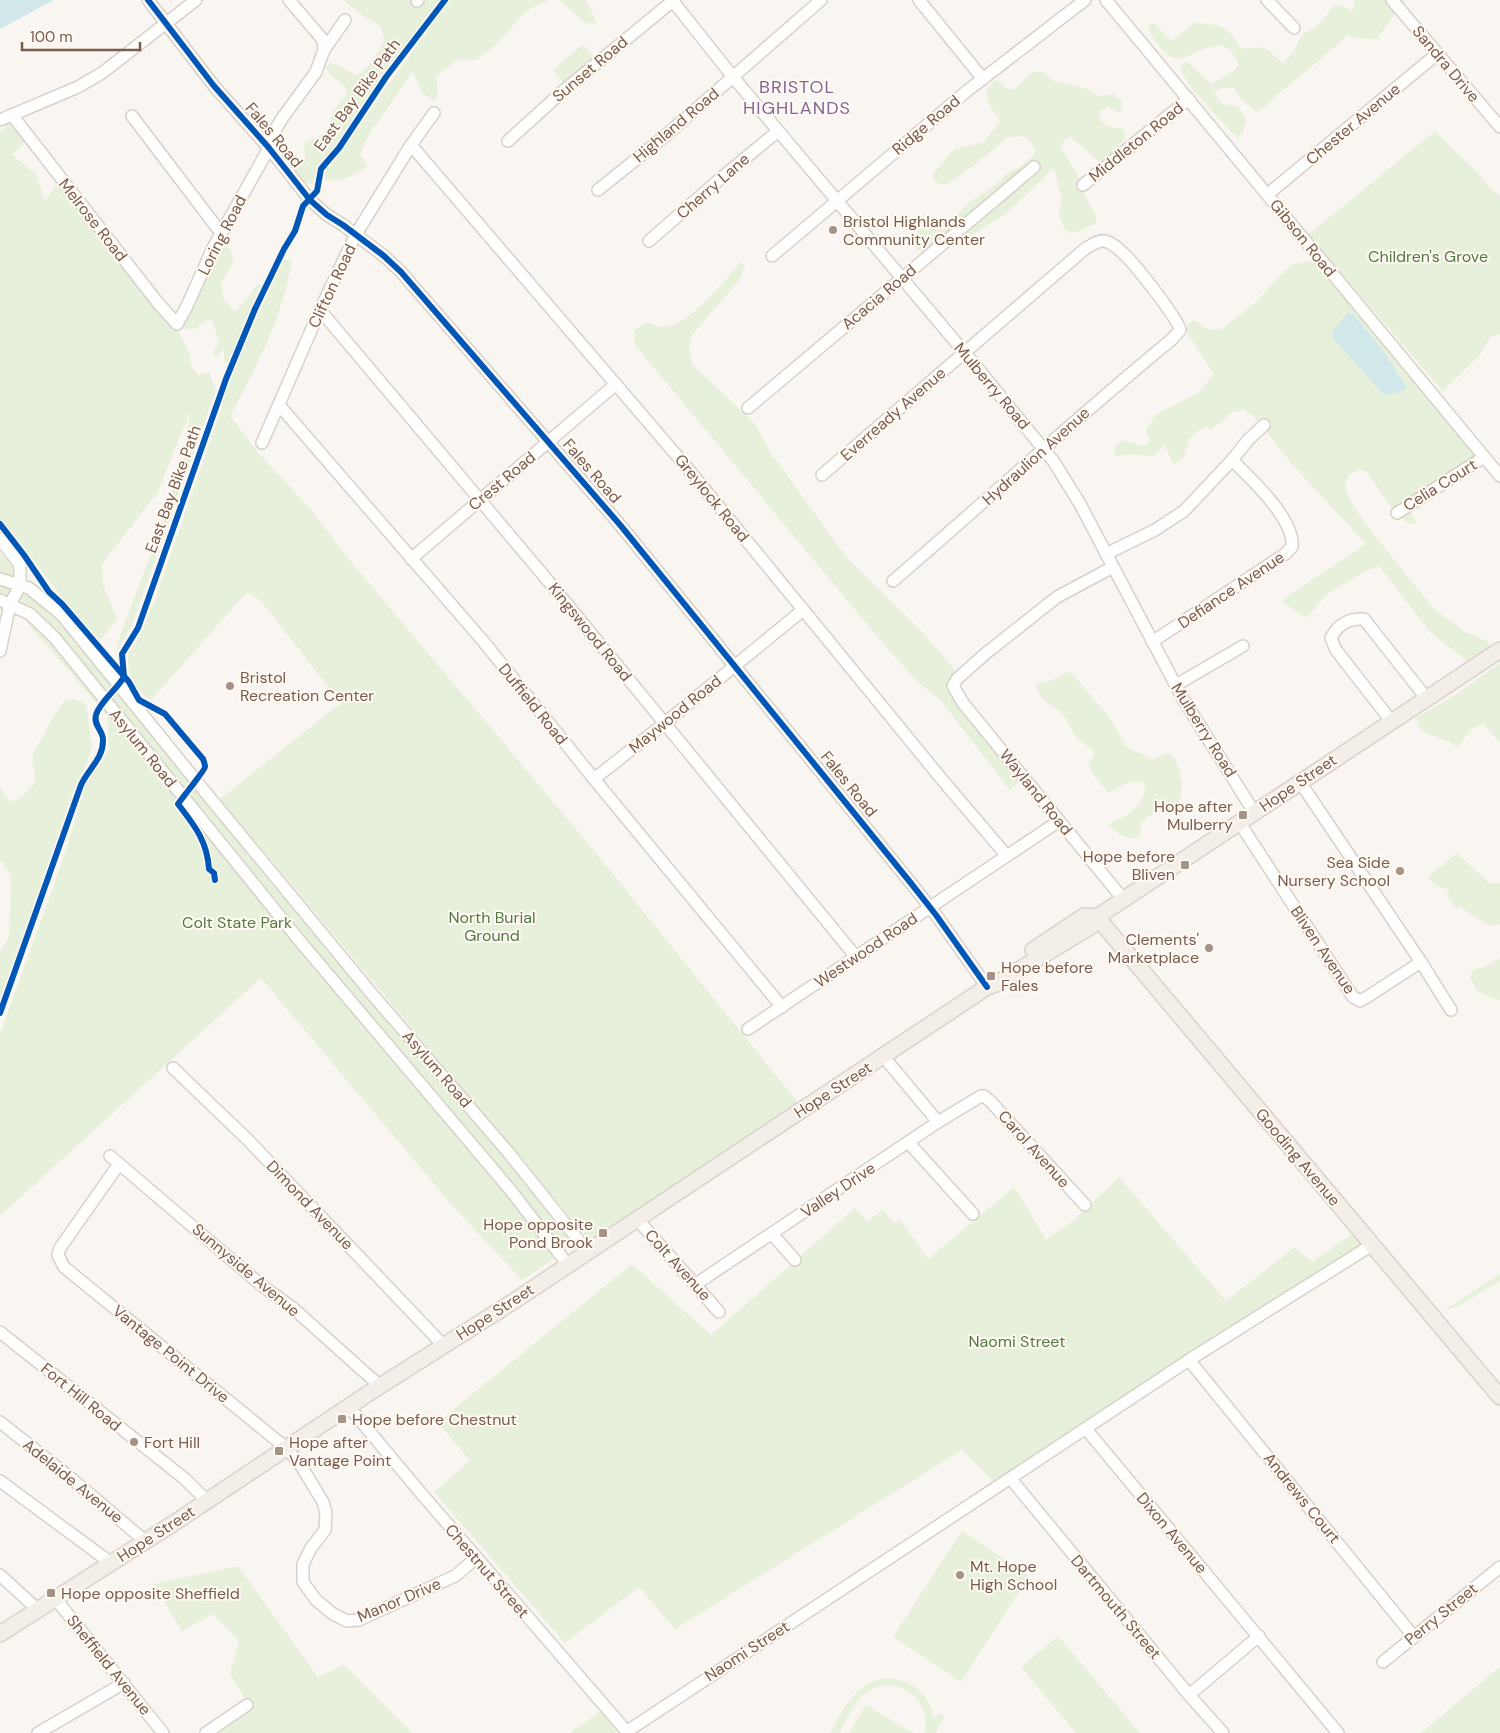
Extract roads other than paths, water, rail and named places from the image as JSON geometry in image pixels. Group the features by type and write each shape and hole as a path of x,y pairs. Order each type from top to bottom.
{"main road":[{"name":"Hope Street","path":"0,1634 145,1542 380,1386 588,1252 987,987 992,979 1084,916 1097,916 1500,650"},
{"name":"Gooding Avenue","path":"1097,916 1500,1398"}],"street":[{"name":"Fales Road","path":"148,0 214,86 267,146 310,200 327,215 356,234 384,256 406,277 621,526 930,907 987,987"},
{"path":"0,120 78,87 102,74 196,0"},
{"path":"290,0 323,40 324,50"},
{"name":"Mulberry Road","path":"673,0 778,131 964,353 1068,482 1176,685 1254,812"},
{"name":"Sunset Road","path":"508,141 562,92 673,0"},
{"name":"Highland Road","path":"598,190 665,136 820,0"},
{"path":"919,0 983,79"},
{"name":"Ridge Road","path":"772,256 900,146 1085,0"},
{"name":"Gibson Road","path":"1106,0 1500,476"},
{"path":"1267,0 1294,28"},
{"name":"Sandra Drive","path":"1392,0 1500,127"},
{"name":"Loring Road","path":"177,324 213,248 283,117 316,72 324,50 345,20"},
{"name":"Chester Avenue","path":"1268,194 1436,54"},
{"name":"Middleton Road","path":"1082,185 1188,99"},
{"name":"Clifton Road","path":"262,443 320,310 356,234 411,144 434,112"},
{"name":"Melrose Road","path":"12,115 158,303 177,324"},
{"path":"132,116 221,233"},
{"name":"Cherry Lane","path":"649,241 778,131"},
{"name":"Greylock Road","path":"411,144 684,464 1006,856"},
{"name":"Acacia Road","path":"748,408 901,278 968,225 1034,167"},
{"name":"Hydraulion Avenue","path":"893,581 1171,340 1180,330 1180,326 1172,314 1128,258 1117,248 1104,241"},
{"name":"Everready Avenue","path":"822,476 1086,248 1096,242 1104,241"},
{"name":"Kingswood Road","path":"320,310 665,723 856,957"},
{"name":"Crest Road","path":"411,559 616,384"},
{"name":"Duffield Road","path":"279,405 483,641 782,1007"},
{"path":"1106,554 1155,530 1184,511 1264,425"},
{"name":"Celia Court","path":"1397,513 1484,457"},
{"name":"Defiance Avenue","path":"1152,642 1285,554 1292,547 1292,535 1277,510 1232,460"},
{"path":"0,539 20,567 20,586 5,602 0,651"},
{"name":"Wayland Road","path":"1112,567 1057,597 985,654 953,684 954,690 963,703 1123,899"},
{"path":"0,579 20,586"},
{"name":"Asylum Road","path":"20,586 29,588 62,615 372,994 508,1152 588,1252"},
{"name":"Asylum Road","path":"5,602 30,614 55,638 267,901 512,1192 568,1265"},
{"name":"Maywood Road","path":"594,779 803,610"},
{"path":"1392,722 1336,650 1331,638 1335,630 1340,626 1353,619 1364,618 1427,699"},
{"path":"1176,685 1243,646"},
{"path":"1300,782 1421,962 1450,1010"},
{"name":"Westwood Road","path":"748,1029 1059,821"},
{"name":"Bliven Avenue","path":"1240,822 1351,995 1360,1001 1421,962"},
{"path":"267,901 284,887"},
{"path":"883,1056 938,1122"},
{"name":"Dimond Avenue","path":"173,1068 248,1140 444,1346"},
{"name":"Valley Drive","path":"696,1284 938,1122 981,1096"},
{"name":"Carol Avenue","path":"981,1096 984,1096 991,1102 1085,1206"},
{"path":"908,1143 973,1214"},
{"name":"Vantage Point Drive","path":"115,1160 60,1248 58,1257 64,1267 286,1448"},
{"name":"Sunnyside Avenue","path":"115,1160 260,1284 294,1309 380,1386"},
{"name":"Colt Avenue","path":"637,1219 719,1312"},
{"path":"772,1234 795,1260"},
{"name":"Naomi Street","path":"627,1732 1189,1360 1372,1245"},
{"name":"Fort Hill Road","path":"0,1332 185,1479 207,1501"},
{"name":"Andrews Court","path":"1189,1360 1414,1637"},
{"name":"Chestnut Street","path":"349,1407 476,1558 627,1732"},
{"name":"Adelaide Avenue","path":"0,1422 72,1479 145,1542"},
{"name":"Dixon Avenue","path":"1086,1429 1338,1733"},
{"name":"Manor Drive","path":"286,1448 300,1464 323,1502 326,1513 325,1530 311,1548 303,1564 303,1582 316,1600 340,1619 354,1621 376,1613 455,1576 476,1558"},
{"name":"Dartmouth Street","path":"1010,1479 1189,1695 1223,1733"},
{"path":"0,1481 111,1563"},
{"name":"Perry Street","path":"1383,1662 1500,1567"},
{"path":"0,1575 37,1609"},
{"name":"Sheffield Avenue","path":"55,1598 163,1733"},
{"path":"1189,1695 1259,1636"},
{"path":"38,1733 124,1683"},
{"path":"206,1733 247,1705"}],"water":[{"path":"0,0 54,0 0,29"},
{"path":"1348,313 1353,314 1385,353 1407,388 1401,392 1384,395 1333,338 1332,332"}],"place":[{"name":"Bristol Highlands Community Center","path":"833,230"},
{"name":"Bristol Recreation Center","path":"230,686"},
{"name":"Hope after Mulberry","path":"1243,815"},
{"name":"Hope before Bliven","path":"1185,865"},
{"name":"Sea Side Nursery School","path":"1400,871"},
{"name":"Clements' Marketplace","path":"1209,948"},
{"name":"Hope before Fales","path":"991,976"},
{"name":"Hope opposite Pond Brook","path":"603,1233"},
{"name":"Hope before Chestnut","path":"342,1419"},
{"name":"Fort Hill","path":"134,1442"},
{"name":"Hope after Vantage Point","path":"279,1451"},
{"name":"Mt. Hope High School","path":"960,1575"},
{"name":"Hope opposite Sheffield","path":"51,1593"}],"district":[{"name":"BRISTOL HIGHLANDS","path":"797,97"}],"park label":[{"name":"Children's Grove","path":"1428,256"},
{"name":"Colt State Park","path":"237,922"},
{"name":"North Burial Ground","path":"492,926"}]}
